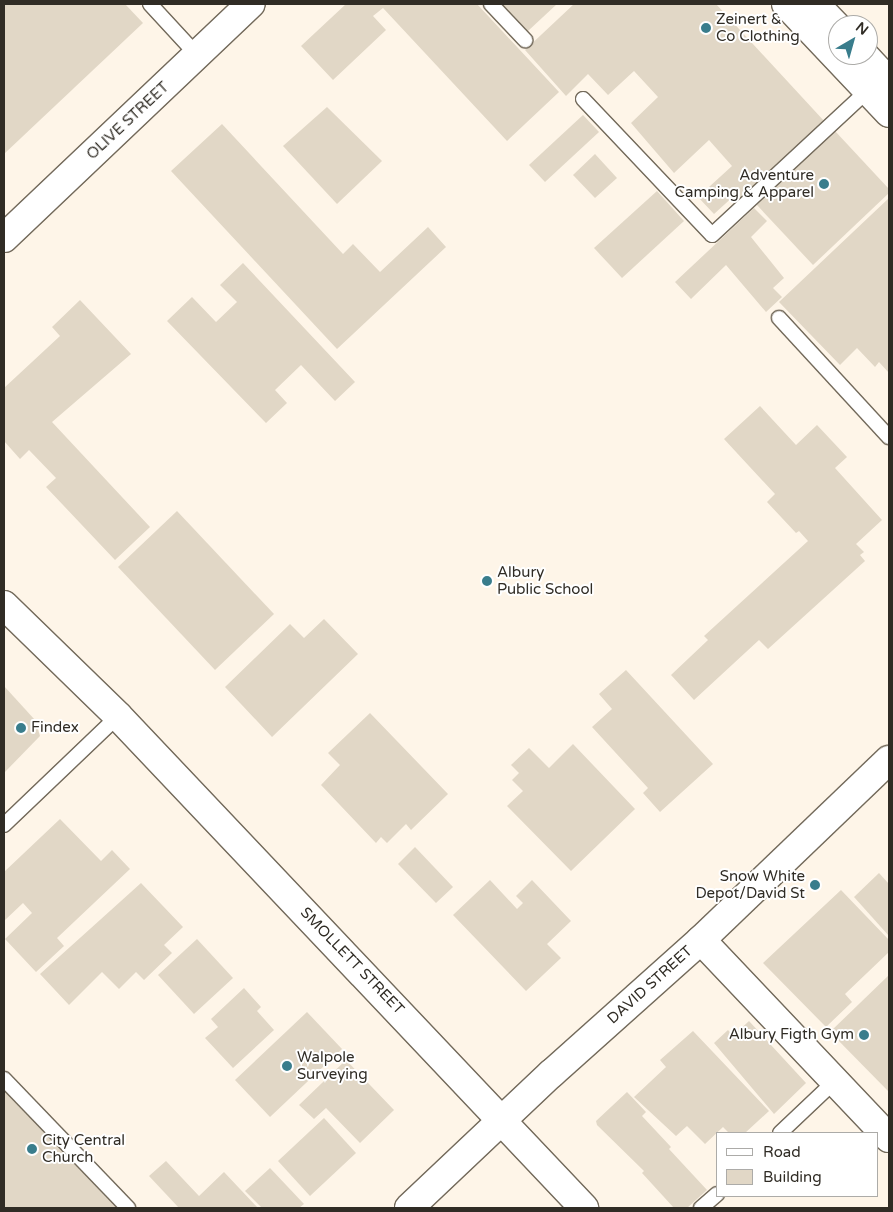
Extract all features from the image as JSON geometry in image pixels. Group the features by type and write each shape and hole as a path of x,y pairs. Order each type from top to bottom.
{"street":[{"name":"OLIVE STREET","path":"4,238 251,4"},
{"path":"786,4 879,86"},
{"path":"815,4 828,18"},
{"path":"869,65 889,113"},
{"name":"SMOLLETT STREET","path":"4,585 118,716"},
{"name":"SMOLLETT STREET","path":"4,605 118,716 584,1208"},
{"name":"DAVID STREET","path":"409,1208 700,940 889,760"},
{"path":"700,940 889,1138"}],"lane":[{"path":"150,4 197,55"},
{"path":"491,4 526,40"},
{"path":"583,99 712,235 879,86"},
{"path":"779,318 889,437"},
{"path":"4,825 118,716"},
{"path":"4,1079 128,1208"},
{"path":"781,1132 835,1081"},
{"path":"701,1208 716,1195"}],"building":[{"path":"4,4 125,4 143,23 4,154"},
{"path":"346,4 477,4 559,92 507,141 383,8 373,16 386,30 333,80 301,46"},
{"path":"502,4 557,4 528,31"},
{"path":"574,4 716,4 825,122 742,200 736,194 714,214 698,197 732,166 709,140 674,173 631,123 658,97 634,71 608,95 588,74 566,96 525,50"},
{"path":"327,107 382,161 337,204 283,146"},
{"path":"583,115 599,132 545,182 529,165"},
{"path":"222,124 343,254 353,244 380,272 428,227 446,247 337,349 171,171"},
{"path":"835,131 889,189 889,193 813,265 756,204"},
{"path":"595,154 617,178 595,198 573,175"},
{"path":"657,191 684,221 622,278 594,248"},
{"path":"889,198 889,373 879,362 875,367 857,348 840,365 779,302"},
{"path":"754,208 767,221 751,237 784,278 773,288 782,297 766,312 726,265 691,299 675,282"},
{"path":"243,263 355,382 335,401 301,365 275,390 287,403 266,423 167,321 192,297 216,322 237,302 220,285"},
{"path":"80,300 131,354 52,422 150,527 115,560 46,487 56,478 29,450 20,459 4,441 4,388 60,336 52,327"},
{"path":"760,406 796,445 817,425 847,457 835,468 882,520 856,544 864,552 860,555 865,561 768,649 759,640 694,700 671,675 708,640 704,636 808,541 799,531 796,533 767,502 775,494 724,439"},
{"path":"177,511 274,614 215,670 118,567"},
{"path":"324,619 358,654 272,737 225,687 290,624 304,638"},
{"path":"626,670 713,764 660,812 643,793 648,788 592,727 612,709 599,694"},
{"name":"Findex","path":"4,686 35,720 40,736 4,773"},
{"path":"370,713 448,794 411,830 406,824 387,843 381,837 376,843 321,785 340,765 328,753"},
{"path":"573,744 635,809 571,871 507,806 523,791 512,780 519,773 511,765 529,748 549,768"},
{"path":"60,819 101,861 112,850 130,869 57,938 64,946 36,972 5,939 32,913 23,903 4,921 4,872"},
{"path":"415,847 453,887 436,903 398,864"},
{"path":"879,873 889,884 889,936 854,897"},
{"path":"490,880 517,909 523,903 516,896 532,880 571,921 547,944 561,958 526,991 453,915"},
{"path":"141,883 183,927 164,945 172,953 144,980 136,972 119,989 102,972 69,1005 40,974"},
{"path":"841,890 889,940 889,952 845,994 852,1002 826,1027 763,963"},
{"path":"197,939 233,978 194,1014 158,975"},
{"path":"889,975 889,1092 830,1032"},
{"path":"244,988 261,1007 257,1011 274,1030 233,1068 205,1038 218,1027 211,1019"},
{"name":"Walpole Surveying","path":"307,1012 342,1049 270,1117 235,1080"},
{"path":"749,1021 806,1083 774,1114 714,1043 728,1030 733,1036"},
{"path":"693,1031 769,1111 746,1132 728,1132 723,1127 705,1144 687,1126 676,1136 634,1097 666,1067 660,1060"},
{"path":"346,1060 394,1110 360,1143 326,1108 314,1119 299,1105"},
{"name":"City Central Church","path":"4,1090 119,1208 4,1208"},
{"path":"627,1092 646,1112 642,1116 707,1190 687,1208 674,1208 642,1173 644,1171 597,1125 596,1121"},
{"path":"324,1118 356,1153 310,1196 278,1161"},
{"path":"166,1161 199,1196 224,1172 258,1208 179,1208 149,1176"},
{"path":"270,1168 304,1204 299,1208 262,1208 245,1191"}],"place":[{"name":"Zeinert & Co Clothing","path":"706,28"},
{"name":"Adventure Camping & Apparel","path":"824,184"},
{"name":"Albury Public School","path":"487,581"},
{"name":"Findex","path":"21,728"},
{"name":"Snow White Depot/David St","path":"815,885"},
{"name":"Albury Figth Gym","path":"864,1035"},
{"name":"Walpole Surveying","path":"287,1066"},
{"name":"City Central Church","path":"32,1149"}]}
